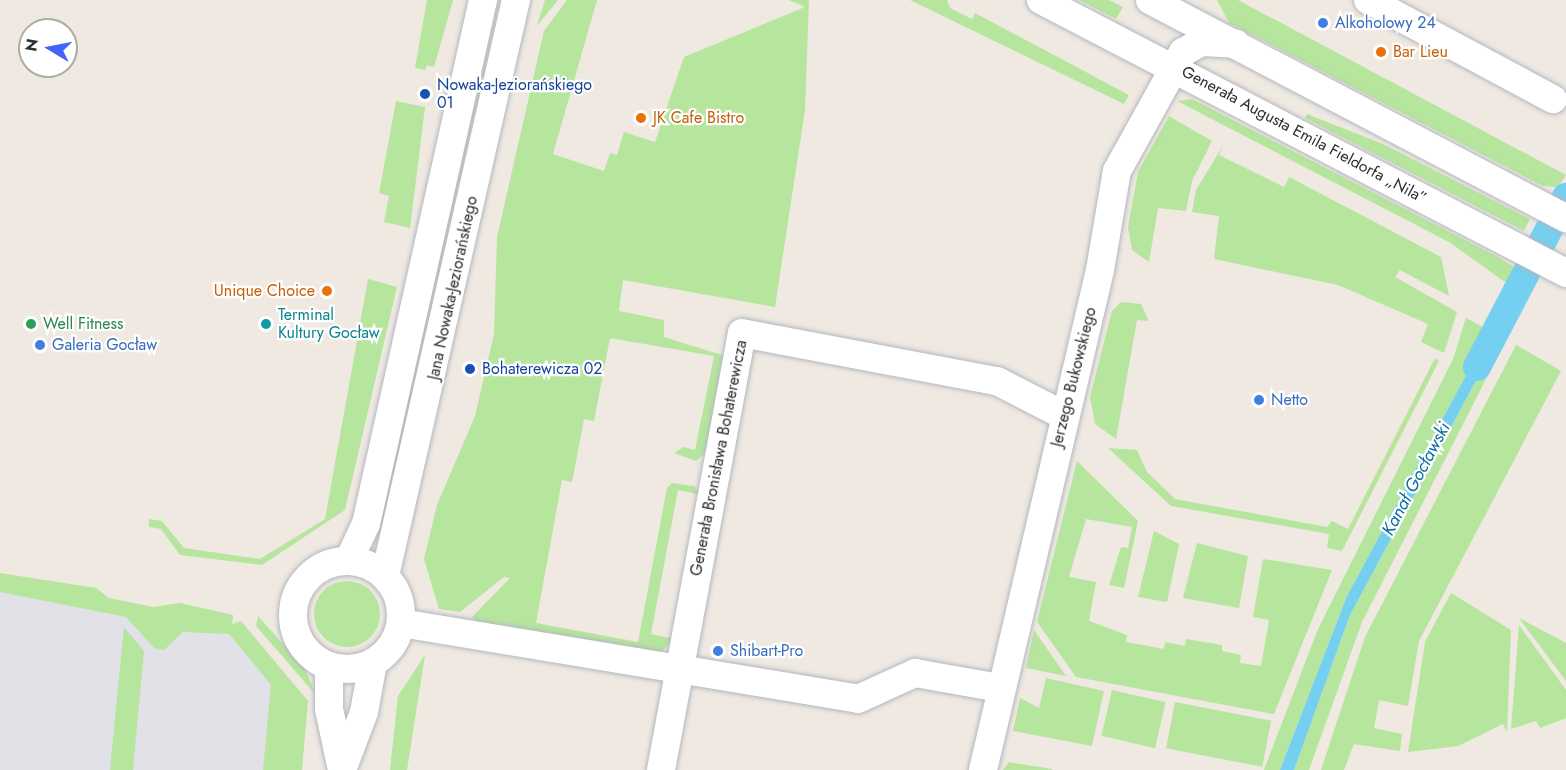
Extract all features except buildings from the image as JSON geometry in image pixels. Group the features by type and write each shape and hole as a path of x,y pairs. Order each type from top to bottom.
{"street":[{"name":"Jana Nowaka-Jeziorańskiego","path":"349,560 366,524 483,0"},
{"name":"Jana Nowaka-Jeziorańskiego","path":"385,576 516,0"},
{"name":"Generała Augusta Emila Fieldorfa „Nila”","path":"1041,0 1172,66 1566,273"},
{"path":"1150,0 1189,9 1236,44 1566,218"},
{"path":"1368,0 1553,99"},
{"name":"Jerzego Bukowskiego","path":"983,770 1000,688 1065,416 1117,171 1172,66 1196,44 1236,44"},
{"name":"Generała Bronisława Bohaterewicza","path":"660,770 741,333 998,381 1065,416"},
{"path":"342,770 364,712 373,663 394,642 401,623 399,598 385,576 349,560 312,573 294,606 298,638 329,666 373,663"},
{"path":"401,623 858,699 915,674 1000,688"},
{"path":"329,666 329,709 342,770"}],"shaded area":[{"path":"0,580 229,634 300,720 295,770 0,770"}],"green space":[{"path":"427,0 453,0 434,67 427,65 425,70 415,68"},
{"path":"545,0 558,0 537,26"},
{"path":"567,0 597,0 553,154 604,171 610,153 617,155 624,132 655,142 684,57 805,7 789,0 809,0 805,110 775,307 623,280 619,311 664,320 664,337 725,356 708,451 696,461 674,453 683,447 695,450 714,356 610,338 594,421 584,419 572,482 562,480 536,623 638,642 667,488 672,483 694,486 701,495 678,490 651,634 674,639 661,652 481,625 472,617 510,578 504,577 460,612 439,609 424,559 437,505 475,416 494,334 497,237 544,31"},
{"path":"910,0 947,0 950,8 972,19 975,13 1129,95 1124,104"},
{"path":"1079,0 1109,0 1123,7 1116,19"},
{"path":"1217,0 1238,0 1566,175 1558,187 1543,186 1229,23"},
{"path":"1192,99 1498,257 1517,269 1509,285 1449,242 1177,101"},
{"path":"396,101 425,107 410,228 384,222 389,196 379,193"},
{"path":"1307,114 1383,144 1530,219 1524,231 1305,118"},
{"path":"1169,116 1212,141 1192,181 1186,211 1158,208 1149,262 1132,250 1128,227 1138,172"},
{"path":"1224,144 1219,155 1284,187 1289,177 1441,257 1449,296 1400,270 1395,277 1457,312 1444,353 1421,342 1428,324 1338,285 1214,259 1219,216 1192,212 1196,190"},
{"path":"368,279 397,287 345,510 262,565 180,555 161,529 149,527 149,519 162,521 184,548 260,559 325,519"},
{"path":"1121,302 1141,304 1149,321 1137,320 1116,439 1095,424 1090,397 1112,311"},
{"path":"1466,318 1490,331 1347,596 1280,770 1264,770 1318,629 1453,359"},
{"path":"1500,336 1505,339 1481,389 1362,622 1309,770 1294,770 1350,615"},
{"path":"1516,345 1561,371 1419,641 1408,706 1379,700 1374,728 1402,734 1400,751 1354,744 1344,770 1321,770 1365,637"},
{"path":"1435,358 1439,361 1342,551 1327,548 1329,534 1171,506 1108,448 1137,450 1147,472 1175,499 1327,527 1332,521 1348,529"},
{"path":"1077,461 1138,521 1124,588 1109,585 1121,547 1128,548 1132,527 1086,519 1069,577 1096,582 1089,621 1127,635 1126,642 1164,649 1165,642 1185,646 1186,639 1222,645 1222,651 1241,655 1240,663 1261,666 1269,620 1253,617 1263,559 1332,570 1274,714 1076,677 1037,622"},
{"path":"1154,531 1179,544 1167,602 1138,597"},
{"path":"1197,543 1248,556 1239,608 1183,598"},
{"path":"0,573 96,588 109,598 153,607 180,603 233,615 232,624 241,621 308,701 302,770 263,770 271,685 229,634 183,632 164,650 154,648 126,617 0,592"},
{"path":"347,581 360,584 370,591 377,601 380,614 377,627 370,637 360,644 347,647 334,644 324,637 317,627 314,614 317,601 324,591 334,584"},
{"path":"1451,593 1511,630 1507,732 1503,724 1458,746 1408,752 1425,642"},
{"path":"258,616 305,669 316,695 256,626"},
{"path":"1519,618 1566,643 1566,681"},
{"path":"1519,625 1566,690 1566,718 1540,728 1536,721 1511,729"},
{"path":"124,627 144,651 133,770 110,770"},
{"path":"1034,630 1066,676 1026,668"},
{"path":"425,655 407,770 390,770 398,696"},
{"path":"1046,678 1104,691 1092,746 1013,731 1020,698 1039,708"},
{"path":"1112,690 1166,702 1155,748 1101,736"},
{"path":"1175,702 1271,721 1262,767 1166,748"},
{"path":"1009,762 1052,769 1052,770 1003,770"}],"water":[{"path":"1490,331 1500,336 1350,615 1294,770 1280,770 1347,596"}],"waterway":[{"name":"Kanał Gocławski","path":"1477,367 1566,197"}],"place":[{"name":"Alkoholowy 24","path":"1323,23"},
{"name":"Bar Lieu","path":"1381,52"},
{"name":"Nowaka-Jeziorańskiego 01","path":"425,94"},
{"name":"JK Cafe Bistro","path":"641,118"},
{"name":"Unique Choice","path":"327,291"},
{"name":"Well Fitness","path":"31,324"},
{"name":"Terminal Kultury Gocław","path":"266,324"},
{"name":"Galeria Gocław","path":"40,345"},
{"name":"Bohaterewicza 02","path":"470,369"},
{"name":"Netto","path":"1259,400"},
{"name":"Shibart-Pro","path":"718,651"}]}
